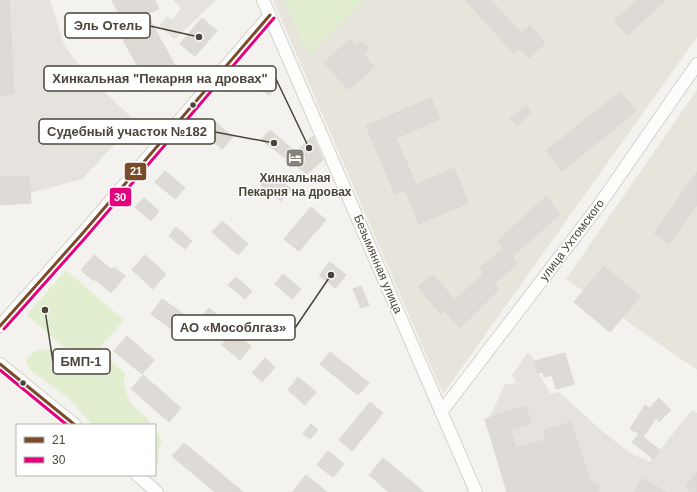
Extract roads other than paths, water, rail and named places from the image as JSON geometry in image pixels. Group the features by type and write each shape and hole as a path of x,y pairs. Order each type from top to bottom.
{"street":[{"name":"Безымянная улица","path":"263,0 476,492"},
{"path":"0,326 82,234 270,15"},
{"name":"улица Ухтомского","path":"442,411 597,208 697,64"},
{"path":"0,364 74,424"},
{"path":"138,476 157,492"}],"place":[{"name":"Эль Отель","path":"199,37"},
{"name":"Судебный участок №182","path":"274,143"},
{"name":"Хинкальная \"Пекарня на дровах\"","path":"309,148"},
{"name":"Хинкальная Пекарня на дровах","path":"295,158"},
{"name":"АО «Мособлгаз»","path":"331,275"},
{"name":"БМП-1","path":"45,310"}]}
